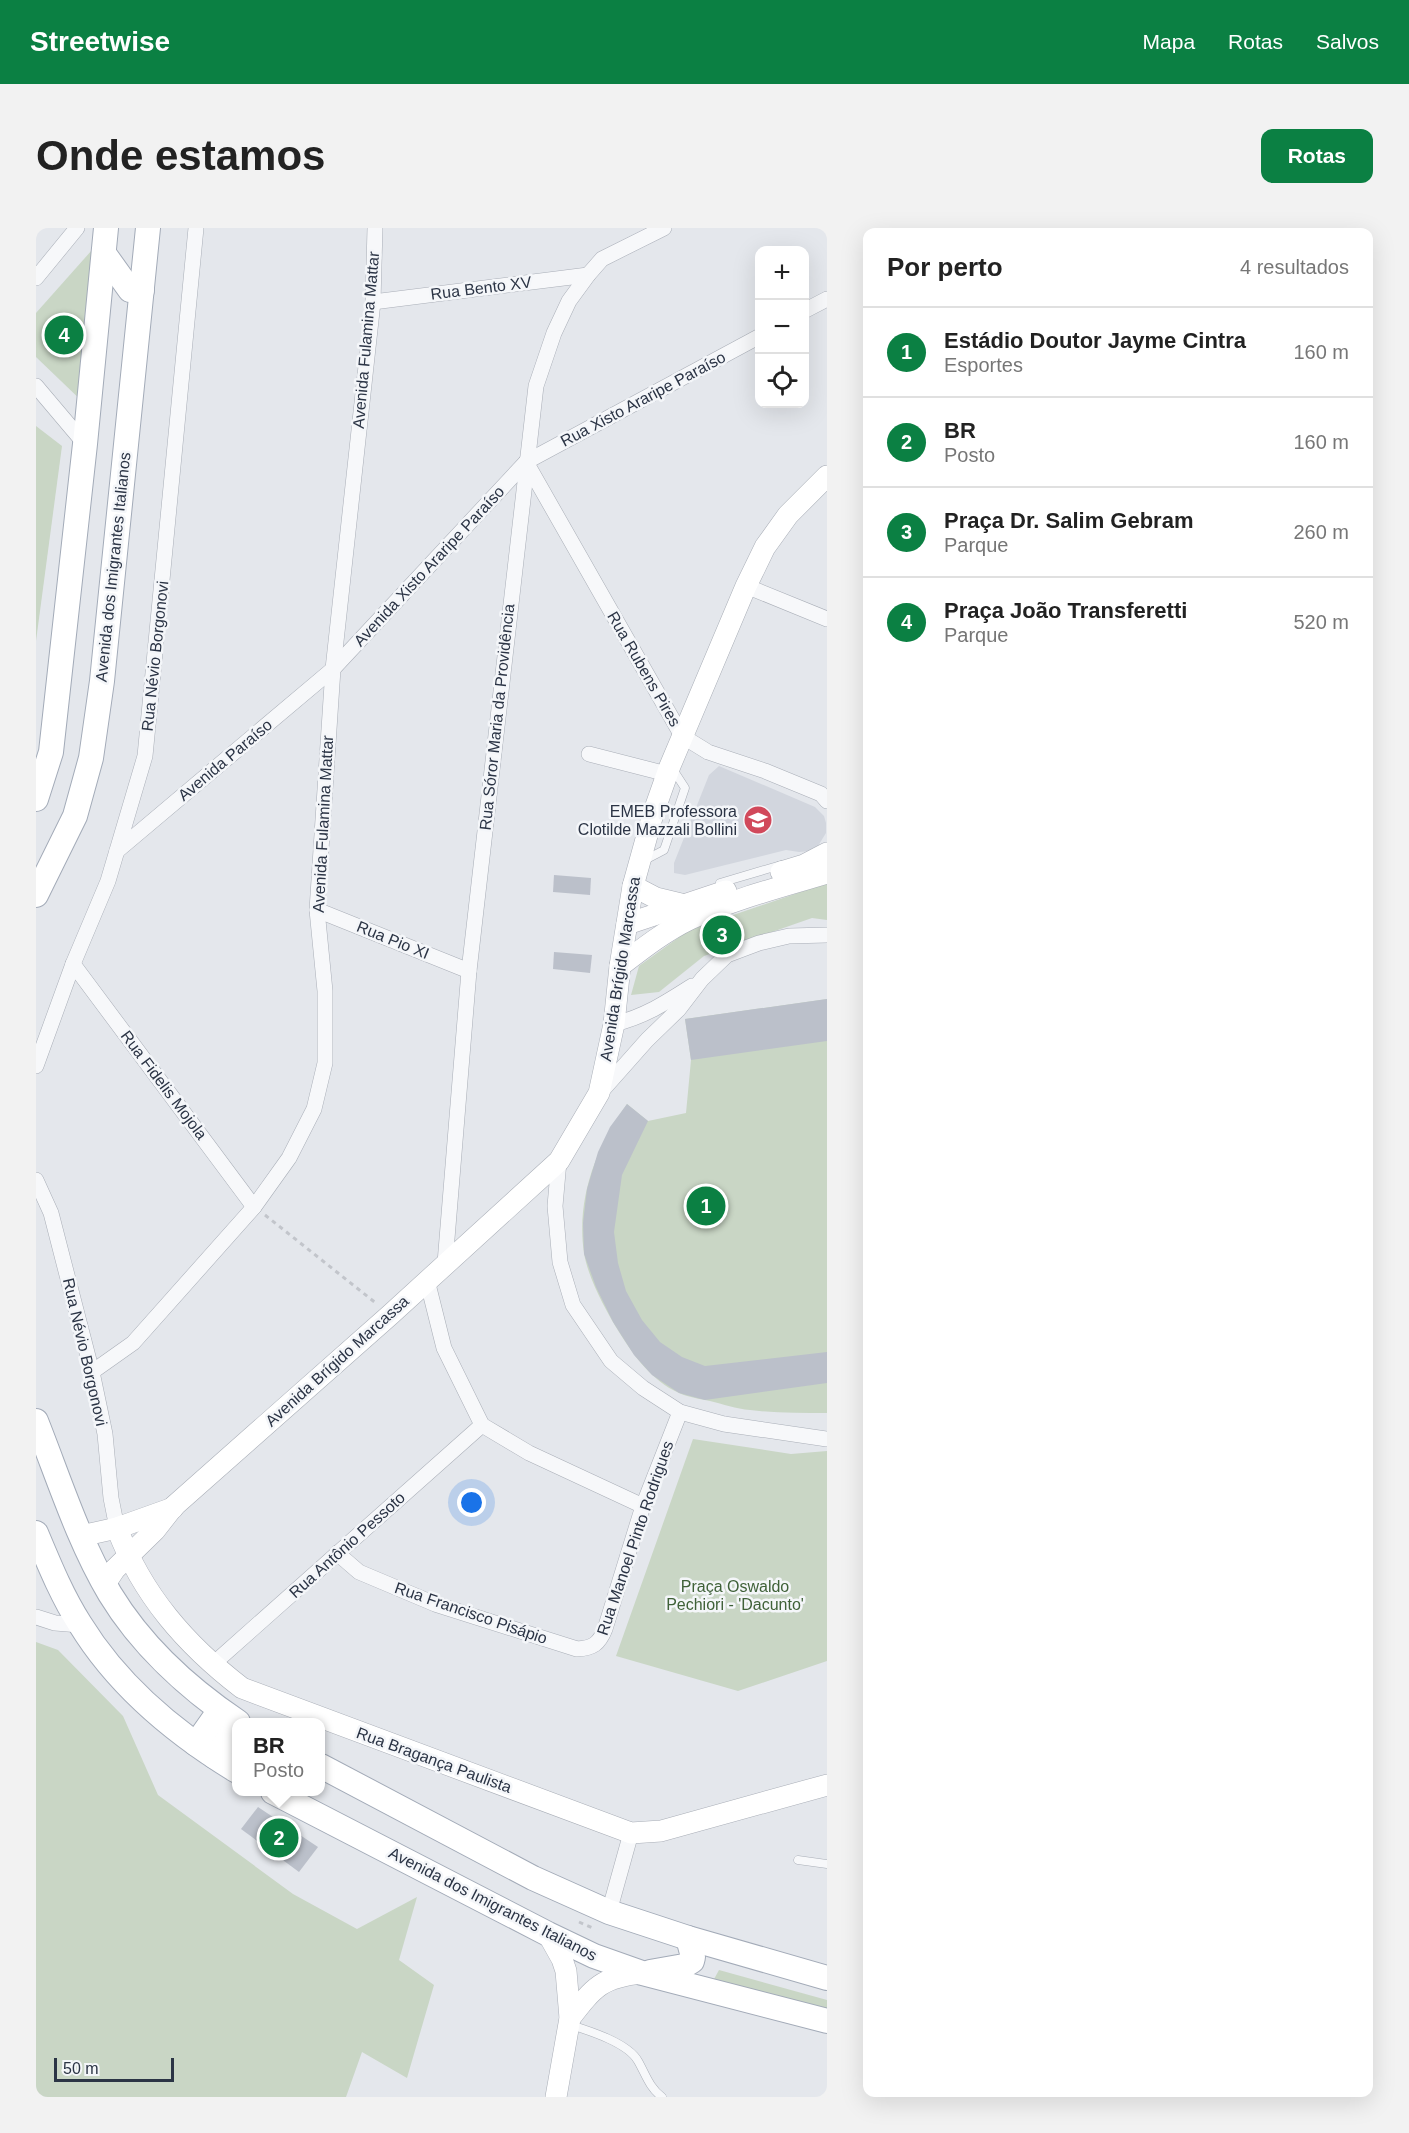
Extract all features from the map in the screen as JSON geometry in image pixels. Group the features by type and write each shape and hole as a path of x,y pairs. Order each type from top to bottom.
{"main road":[{"path":"36,799 51,752 105,255 106,228"},
{"name":"Avenida dos Imigrantes Italianos","path":"36,895 75,816 91,758 102,681 148,228"},
{"path":"105,255 130,290 142,290"},
{"path":"36,1421 81,1536 105,1584 134,1628 172,1669 201,1696 232,1719 206,1751"},
{"path":"36,1533 60,1590 98,1651 134,1691 167,1722 232,1768"},
{"path":"325,1768 533,1878 609,1912 688,1938 827,1978"},
{"name":"Avenida dos Imigrantes Italianos","path":"283,1796 594,1956 642,1973 827,2021"},
{"path":"642,1973 689,1964 693,1956 688,1938"}],"street":[{"path":"36,278 77,228"},
{"name":"Rua Névio Borgonovi","path":"36,1066 73,964 108,882 145,756 196,228"},
{"name":"Avenida Fulamina Mattar","path":"92,1371 134,1343 254,1207 289,1158 314,1109 325,1063 325,991 317,910 333,669 373,302 375,228"},
{"name":"Rua Sóror Maria da Providência","path":"445,1263 469,971 536,386 554,333 569,301 588,275 602,260 664,228"},
{"name":"Rua Bento XV","path":"373,302 588,275"},
{"path":"809,308 827,299"},
{"name":"Rua Xisto Araripe Paraíso","path":"526,462 755,338"},
{"path":"36,386 85,444"},
{"name":"Avenida Xisto Araripe Paraíso","path":"333,669 526,462"},
{"name":"Rua Rubens Pires","path":"526,462 682,736 708,752 765,771 820,794 827,801"},
{"name":"Avenida Brígido Marcassa","path":"105,1584 115,1569 155,1530 173,1507 390,1315 559,1161 599,1093 614,1024 620,966 638,863 682,736 746,586 765,548 788,515 827,476"},
{"path":"746,586 827,619"},
{"name":"Avenida Paraíso","path":"117,851 333,669"},
{"path":"588,754 669,770"},
{"path":"627,924 804,865 827,853"},
{"path":"620,966 690,919 758,894 827,873"},
{"path":"633,886 656,898 693,902"},
{"name":"Rua Pio XI","path":"317,910 469,971"},
{"path":"599,1093 679,1009 702,979 727,955 759,943 789,936 827,935"},
{"name":"Rua Fidelis Mojola","path":"73,964 254,1207"},
{"path":"614,1024 658,1008 702,979"},
{"path":"559,1161 555,1206 560,1262 573,1305 611,1362 643,1388 680,1412 724,1424 827,1439"},
{"name":"Rua Névio Borgonovi","path":"36,1180 51,1213 92,1371 105,1434 111,1498 117,1528"},
{"path":"426,1280 444,1348 482,1425 529,1453 643,1506"},
{"name":"Rua Manoel Pinto Rodrigues","path":"577,1649 591,1648 601,1640 643,1506 680,1412"},
{"name":"Rua Antônio Pessoto","path":"212,1665 482,1425"},
{"name":"Avenida Brígido Marcassa","path":"81,1536 117,1528 173,1507"},
{"name":"Rua Bragança Paulista","path":"117,1528 128,1557 142,1582 182,1636 212,1665 242,1688 322,1718"},
{"name":"Rua Francisco Pisápio","path":"337,1552 360,1572 435,1604 577,1649"},
{"path":"36,1617 55,1623 80,1625"},
{"name":"Rua Bragança Paulista","path":"325,1719 631,1833 661,1831 827,1785"},
{"path":"609,1912 631,1833"},
{"path":"548,1934 566,1971 569,2021 556,2097"},
{"path":"569,2021 586,1998 601,1983 623,1975 642,1973"}],"lane":[{"path":"798,1860 827,1864"},
{"path":"569,2021 629,2051 638,2061 646,2080 662,2097"}],"path":[{"path":"254,1207 390,1315"}],"shaded area":[{"name":"EMEB Professora Clotilde Mazzali Bollini","path":"719,766 815,807 824,816 826,823 826,833 818,846 810,851 786,850 685,875 674,873 674,863 709,775"}],"green space":[{"path":"100,241 86,405 36,357 36,313"},
{"path":"36,426 62,446 36,641"},
{"path":"827,883 827,920 812,918 704,956 659,992 631,995 639,966 689,930"},
{"path":"827,999 827,1413 745,1409 694,1398 660,1382 637,1359 614,1324 593,1283 586,1263 582,1233 586,1193 591,1174 606,1138 627,1104 648,1121 686,1113 691,1060 685,1019"},
{"name":"Praça Oswaldo Pechiori - 'Dacunto'","path":"693,1439 791,1454 827,1451 827,1661 738,1691 616,1656"},
{"path":"36,1642 58,1650 123,1716 158,1795 293,1894 357,1929 417,1897 399,1960 434,1985 407,2078 362,2052 346,2097 36,2097"},
{"path":"719,1970 827,2000 827,2011 713,1981"}],"building":[{"path":"554,875 591,878 590,895 553,892"},
{"path":"554,952 592,955 590,973 553,969"},
{"path":"827,999 827,1041 691,1060 685,1019"},
{"path":"627,1104 648,1121 622,1175 614,1232 618,1263 626,1291 642,1320 660,1342 682,1357 705,1366 827,1352 827,1383 705,1400 679,1393 652,1375 634,1355 613,1322 596,1287 584,1254 583,1223 587,1189 598,1152 610,1127"},
{"path":"258,1807 318,1847 299,1872 241,1829"}],"place":[{"name":"Praça João Transferetti","path":"64,335"},
{"name":"EMEB Professora Clotilde Mazzali Bollini","path":"758,820"},
{"name":"Praça Dr. Salim Gebram","path":"722,935"},
{"name":"Estádio Doutor Jayme Cintra","path":"706,1206"},
{"name":"BR","path":"279,1838"}]}
